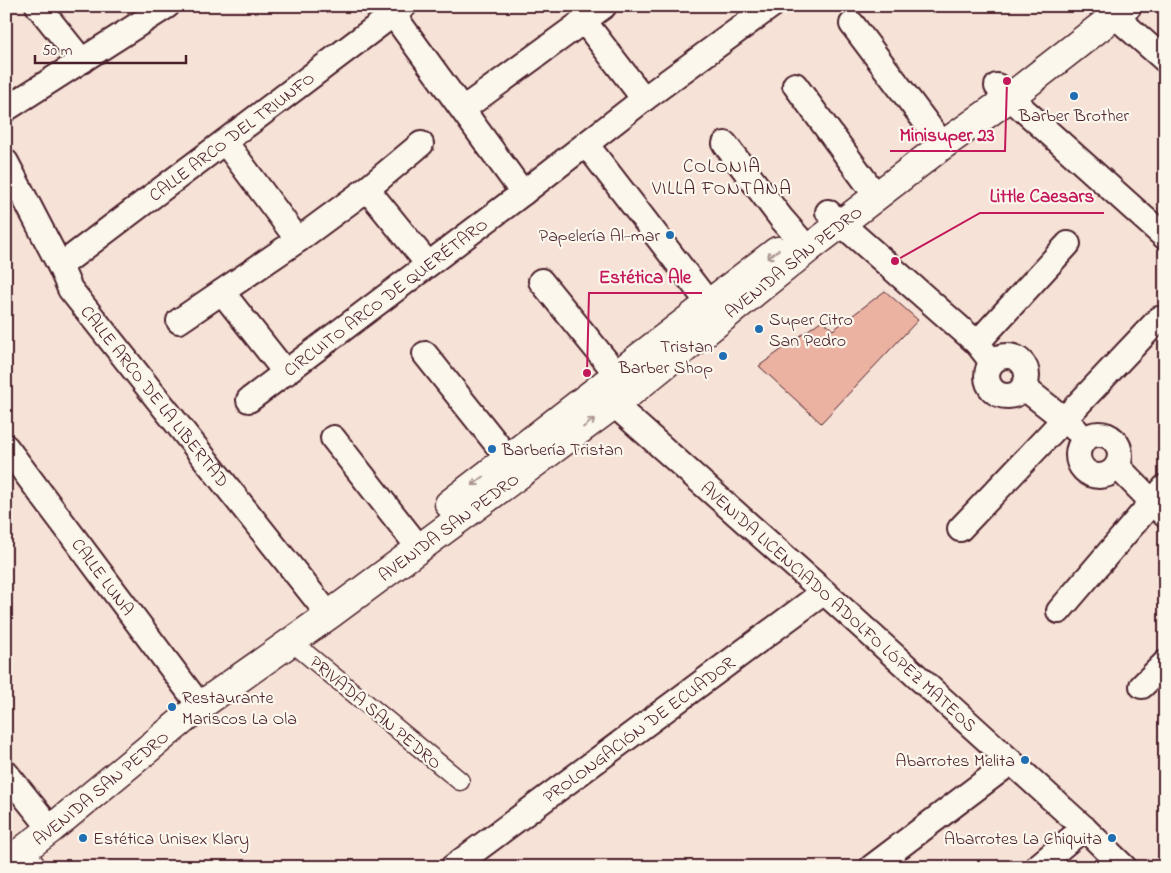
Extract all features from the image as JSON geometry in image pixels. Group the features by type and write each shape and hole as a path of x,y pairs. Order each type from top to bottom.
{"main road":[{"name":"AVENIDA SAN PEDRO","path":"19,856 46,823 195,700 415,542 871,190 1114,9"},
{"name":"AVENIDA SAN PEDRO","path":"195,700 292,642 324,608"}],"street":[{"path":"38,6 82,60"},
{"path":"6,109 167,6"},
{"path":"463,109 604,6"},
{"name":"CIRCUITO ARCO DE QUERÉTARO","path":"249,400 644,99 745,14 771,6"},
{"path":"394,9 523,192"},
{"name":"CALLE ARCO DEL TRIUNFO","path":"60,266 225,142 394,9"},
{"path":"1114,9 1165,60"},
{"path":"584,21 644,99"},
{"path":"852,24 938,139"},
{"path":"795,85 871,190"},
{"path":"1002,92 1165,237"},
{"path":"225,142 298,240"},
{"path":"179,321 298,240 367,189 421,144"},
{"path":"586,144 715,311"},
{"path":"725,144 802,243"},
{"name":"CALLE ARCO DE LA LIBERTAD","path":"6,162 70,289 324,608"},
{"path":"367,189 428,264"},
{"path":"835,218 977,343 992,362 988,368 987,379 989,386 994,391 1005,396 1012,395 1023,387 1064,419 1084,439 1080,445 1078,455 1082,469 1099,476 1106,475 1117,466 1160,501 1059,611"},
{"path":"977,343 1068,244"},
{"name":"AVENIDA LICENCIADO ADOLFO LÓPEZ MATEOS","path":"541,281 614,390 824,592 1084,828 1124,867"},
{"path":"222,292 286,373"},
{"path":"960,529 1158,319"},
{"path":"425,354 514,466"},
{"path":"333,438 415,542"},
{"name":"CALLE LUNA","path":"6,447 195,700"},
{"name":"PROLONGACIÓN DE ECUADOR","path":"453,867 824,592"},
{"name":"PRIVADA SAN PEDRO","path":"292,642 460,781"},
{"path":"1142,686 1165,663"},
{"path":"872,867 1011,762"},
{"path":"6,773 46,823"},
{"path":"1037,867 1084,828"}],"building":[{"path":"885,291 918,320 821,423 759,366 822,320 833,330"}],"place":[{"name":"Minisuper 23","path":"1007,81"},
{"name":"Barber Brother","path":"1074,96"},
{"name":"Papelería Al-mar","path":"670,235"},
{"name":"Little Caesars","path":"895,261"},
{"name":"Super Citro San Pedro","path":"759,329"},
{"name":"Tristan Barber Shop","path":"723,356"},
{"name":"Estética Ale","path":"587,373"},
{"name":"Barbería Tristan","path":"492,449"},
{"name":"Restaurante Mariscos La Ola","path":"172,707"},
{"name":"Abarrotes Melita","path":"1025,760"},
{"name":"Estética Unisex Klary","path":"83,838"},
{"name":"Abarrotes La Chiquita","path":"1112,838"}],"district":[{"name":"COLONIA VILLA FONTANA","path":"722,176"}]}
